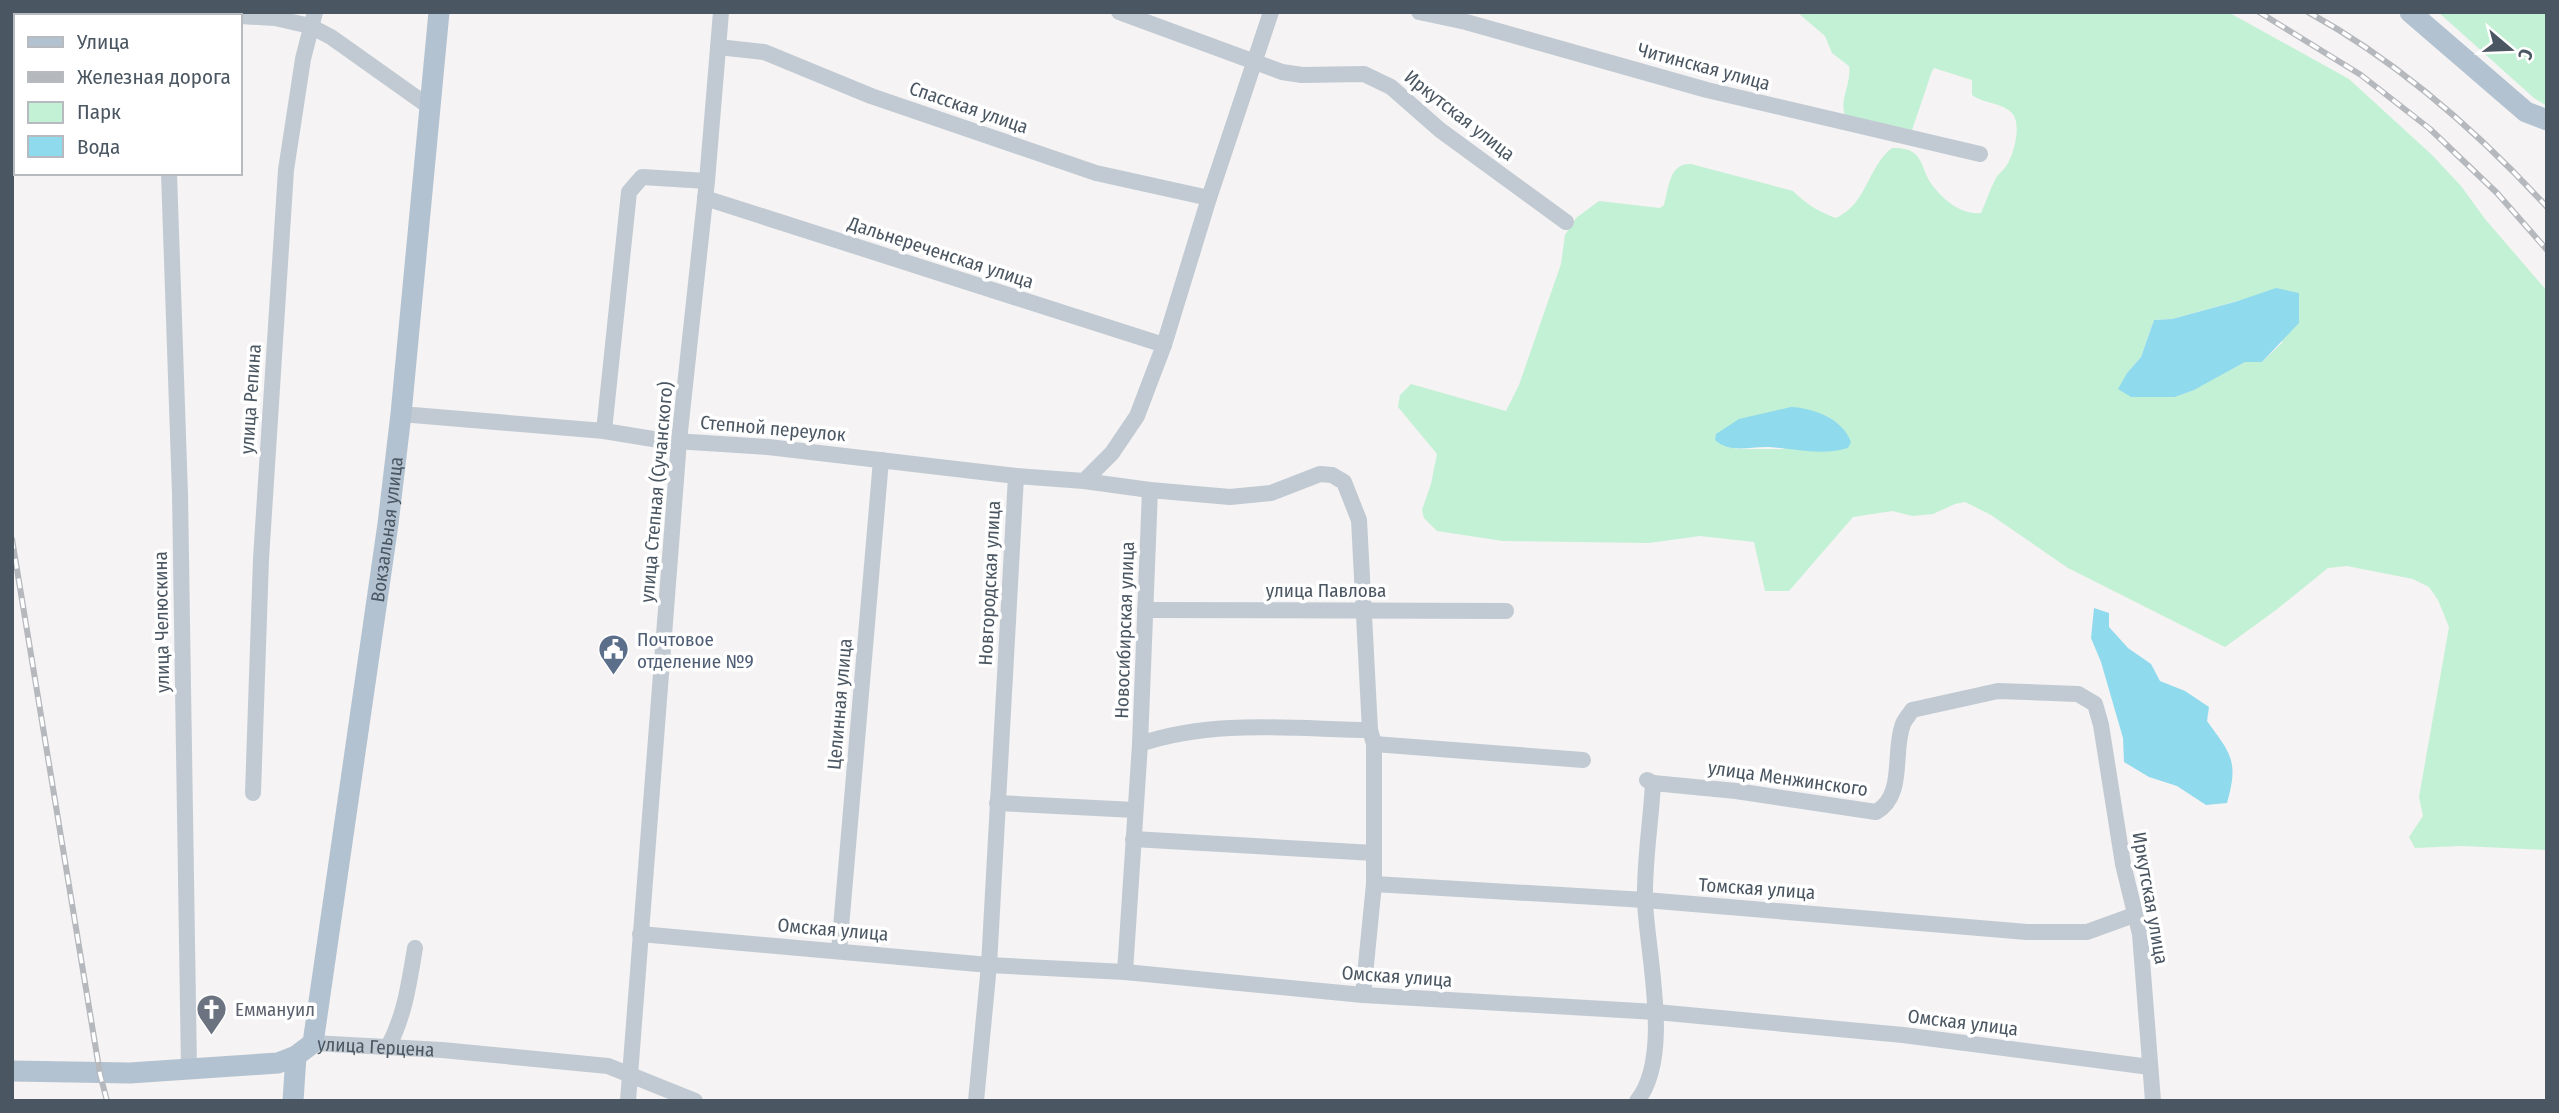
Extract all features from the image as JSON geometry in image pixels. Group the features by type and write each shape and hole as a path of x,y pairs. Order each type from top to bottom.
{"main road":[{"name":"Вокзальная улица","path":"293,1101 305,1049 376,613 401,414 439,12"},
{"path":"2410,12 2519,107 2533,116 2547,120"},
{"name":"улица Герцена","path":"12,1071 110,1073 190,1070 278,1063 305,1049"}],"street":[{"path":"187,12 212,14"},
{"name":"улица Степная (Сучанского)","path":"628,1101 680,441 707,181 721,12"},
{"name":"Иркутская улица","path":"1119,12 1282,72 1302,75 1364,74 1391,87 1440,130 1566,222"},
{"path":"1084,481 1112,453 1138,416 1164,345 1209,198 1271,12"},
{"name":"Читинская улица","path":"1419,12 1466,22 1707,90 1980,154"},
{"path":"242,16 312,19 331,37 431,108"},
{"name":"улица Репина","path":"253,793 261,559 286,170 312,19"},
{"name":"Спасская улица","path":"718,47 764,52 871,96 1096,173 1209,198"},
{"name":"улица Челюскина","path":"169,175 180,494 190,1070"},
{"path":"604,431 629,192 642,177 707,181"},
{"name":"Дальнереченская улица","path":"705,198 1164,345"},
{"name":"Степной переулок","path":"401,414 768,447 1016,476"},
{"name":"Целинная улица","path":"839,951 881,460"},
{"path":"1150,490 1230,497 1272,493 1320,474 1332,475 1344,482 1359,520 1372,737 1374,884 1363,995"},
{"name":"Новгородская улица","path":"976,1101 989,965 1016,476 1150,490"},
{"name":"Новосибирская улица","path":"1125,972 1140,744 1150,490"},
{"name":"улица Павлова","path":"1145,610 1506,611"},
{"name":"улица Менжинского","path":"1645,900 1650,782 1736,791 1876,812 1887,806 1894,789 1903,725 1912,710 1998,691 2078,694 2095,704"},
{"name":"Иркутская улица","path":"2095,704 2101,725 2123,864 2140,934 2153,1101"},
{"path":"1140,744 1169,734 1219,727 1372,737 1583,760"},
{"path":"997,803 1135,810"},
{"path":"1133,839 1374,853"},
{"name":"Томская улица","path":"1374,884 1645,900 2027,932 2087,932 2134,915"},
{"path":"1637,1101 1646,1090 1651,1075 1656,1012 1645,900"},
{"name":"Омская улица","path":"640,934 989,965 1125,972 1363,995 1656,1012 1903,1035 2150,1067"},
{"path":"388,1047 404,1009 415,948"},
{"name":"улица Герцена","path":"305,1049 388,1047 522,1056 608,1066 695,1101"}],"green space":[{"path":"1797,12 2228,12 2349,79 2432,155 2461,186 2485,219 2547,291 2547,850 2462,846 2415,848 2409,837 2423,816 2419,797 2449,627 2438,600 2429,587 2413,579 2347,566 2328,568 2225,647 2068,568 1991,515 1965,502 1933,514 1913,516 1892,511 1853,517 1789,591 1765,591 1754,542 1700,536 1649,543 1503,541 1437,531 1424,518 1422,510 1437,454 1398,407 1400,395 1411,384 1506,411 1519,385 1561,264 1565,235 1576,218 1599,201 1660,208 1664,205 1674,172 1678,167 1691,164 1793,191 1813,207 1836,218 1854,204 1884,156 1892,148 1897,148 1909,150 1917,156 1930,182 1946,200 1959,209 1981,213 1996,178 2012,154 2017,132 2012,113 1972,95 1972,80 1934,68 1912,130 1845,115 1849,66 1832,53 1825,36","holes":["2237,301 2283,342 2262,362 2245,362 2175,397 2131,397 2127,373 2141,357 2154,320 2172,319","1791,407 1784,449 1734,449"]},
{"path":"2438,12 2547,12 2547,106 2534,98"}],"water":[{"path":"2276,288 2299,293 2299,323 2262,362 2245,362 2194,390 2175,397 2131,397 2118,389 2141,357 2154,320 2172,319"},
{"path":"1791,407 1818,412 1835,421 1851,442 1848,448 1818,452 1769,447 1734,448 1715,440 1716,434 1739,419"},
{"path":"2094,608 2109,613 2109,627 2128,648 2151,664 2160,681 2185,691 2209,707 2207,721 2227,750 2232,767 2227,803 2206,805 2177,786 2149,777 2124,762 2123,738 2101,662 2091,638"}],"railway":[{"path":"2259,12 2361,75 2430,129 2497,193 2547,250"},
{"path":"2308,12 2405,75 2465,125 2547,207"},
{"path":"12,539 100,1074 107,1101"}],"place":[{"name":"Почтовое отделение №9","path":"614,677"},
{"name":"Еммануил","path":"212,1036"}]}
